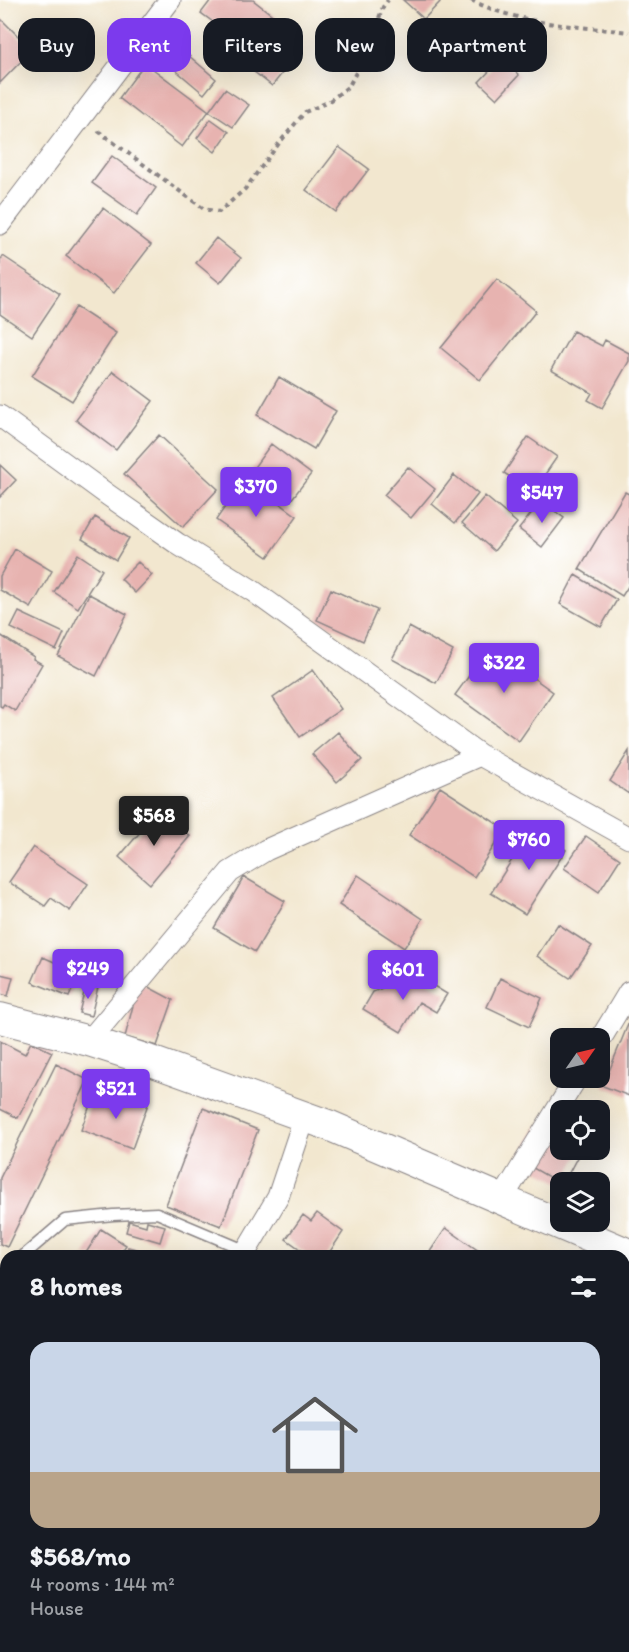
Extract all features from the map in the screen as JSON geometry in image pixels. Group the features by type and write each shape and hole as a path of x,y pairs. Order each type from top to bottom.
{"street":[{"path":"0,224 170,0"},
{"path":"0,416 160,532 253,591 480,755 629,838"},
{"path":"89,1041 230,872 266,850 480,755"},
{"path":"607,1028 629,992"},
{"path":"0,1018 89,1041 305,1116 620,1250"},
{"path":"502,1200 570,1088"},
{"path":"247,1250 278,1197 305,1116"}],"lane":[{"path":"30,1250 65,1220 157,1213 238,1250"}],"path":[{"path":"81,118 204,209 219,212 245,189 305,112 328,102 349,86 369,49 388,0"},
{"path":"471,0 484,7 543,23 629,32"}],"building":[{"path":"211,0 253,0 276,18 208,18 201,13"},
{"path":"403,0 439,0 440,2 423,18"},
{"path":"0,18 18,36 18,64 0,83"},
{"path":"191,58 203,68 203,72 208,72 216,79 204,94 178,72 191,72"},
{"path":"138,72 157,72 209,111 182,147 119,98"},
{"path":"254,72 283,72 272,86"},
{"path":"489,72 516,72 519,75 497,99 479,82"},
{"path":"225,89 249,105 233,127 209,111"},
{"path":"211,119 229,132 215,152 197,138"},
{"path":"339,147 369,169 336,212 306,190"},
{"path":"112,156 156,188 137,215 92,183"},
{"path":"103,208 151,245 114,293 66,256"},
{"path":"216,238 241,258 220,283 196,263"},
{"path":"3,256 60,294 32,336 0,314 0,261"},
{"path":"497,279 536,311 480,380 441,348"},
{"path":"76,307 116,333 72,401 32,376"},
{"path":"573,331 602,346 605,340 629,353 629,361 602,408 588,400 592,393 551,370"},
{"path":"113,371 153,401 116,450 76,420"},
{"path":"279,377 336,411 314,449 257,415"},
{"path":"159,435 218,489 183,527 124,474"},
{"path":"528,437 557,457 533,492 504,473"},
{"path":"271,444 311,474 291,500 252,470"},
{"path":"0,465 16,480 0,497"},
{"path":"408,467 435,489 411,518 384,495"},
{"path":"454,475 478,494 455,523 432,504"},
{"path":"245,478 297,516 268,557 216,520"},
{"path":"625,492 629,494 629,585 622,596 579,569"},
{"path":"485,496 517,523 494,551 462,523"},
{"path":"541,501 564,518 542,547 519,529"},
{"path":"95,517 129,538 116,560 82,539"},
{"path":"15,549 52,571 31,608 0,590 0,576"},
{"path":"78,554 102,570 78,608 54,592"},
{"path":"138,562 152,575 135,593 121,579"},
{"path":"575,575 617,600 601,627 560,604"},
{"path":"331,589 377,610 363,641 317,620"},
{"path":"89,594 127,614 96,676 58,656"},
{"path":"19,612 64,633 56,650 11,628"},
{"path":"409,627 453,651 436,683 392,659"},
{"path":"0,635 42,664 15,711 4,704 0,706"},
{"path":"490,647 553,692 519,741 455,695"},
{"path":"313,670 341,709 300,737 273,698"},
{"path":"338,732 362,760 337,782 312,754"},
{"path":"629,751 629,794 610,781"},
{"path":"440,787 505,829 474,877 409,835"},
{"path":"159,810 190,836 150,884 119,857"},
{"path":"532,828 566,850 525,914 491,893"},
{"path":"586,836 620,859 599,892 564,868"},
{"path":"33,847 88,884 70,911 51,898 45,906 9,882"},
{"path":"358,875 423,919 404,948 339,905"},
{"path":"244,877 285,901 255,952 214,928"},
{"path":"558,924 592,946 570,978 537,956"},
{"path":"43,957 79,973 69,997 32,982"},
{"path":"0,974 13,977 8,996 0,994"},
{"path":"414,974 447,994 436,1012 419,1002 401,1032 363,1009 373,992"},
{"path":"500,978 542,998 529,1027 487,1007"},
{"path":"139,982 173,1000 157,1046 125,1037"},
{"path":"86,984 98,987 91,1016 79,1013"},
{"path":"629,1022 629,1096 608,1088 610,1069"},
{"path":"0,1041 25,1054 31,1042 52,1052 18,1118 0,1109"},
{"path":"56,1064 88,1080 7,1247 0,1244 0,1178"},
{"path":"114,1091 148,1104 132,1149 81,1130 92,1100 109,1106"},
{"path":"203,1108 258,1130 221,1226 166,1205"},
{"path":"537,1126 550,1133 550,1160 576,1160 569,1172 550,1172 550,1178 519,1160"},
{"path":"317,1213 343,1232 331,1250 302,1250 286,1239 303,1215 311,1221"},
{"path":"129,1221 146,1226 147,1221 165,1226 160,1242 126,1232"},
{"path":"446,1228 477,1250 431,1250"},
{"path":"101,1229 126,1245 123,1250 88,1250"}]}
